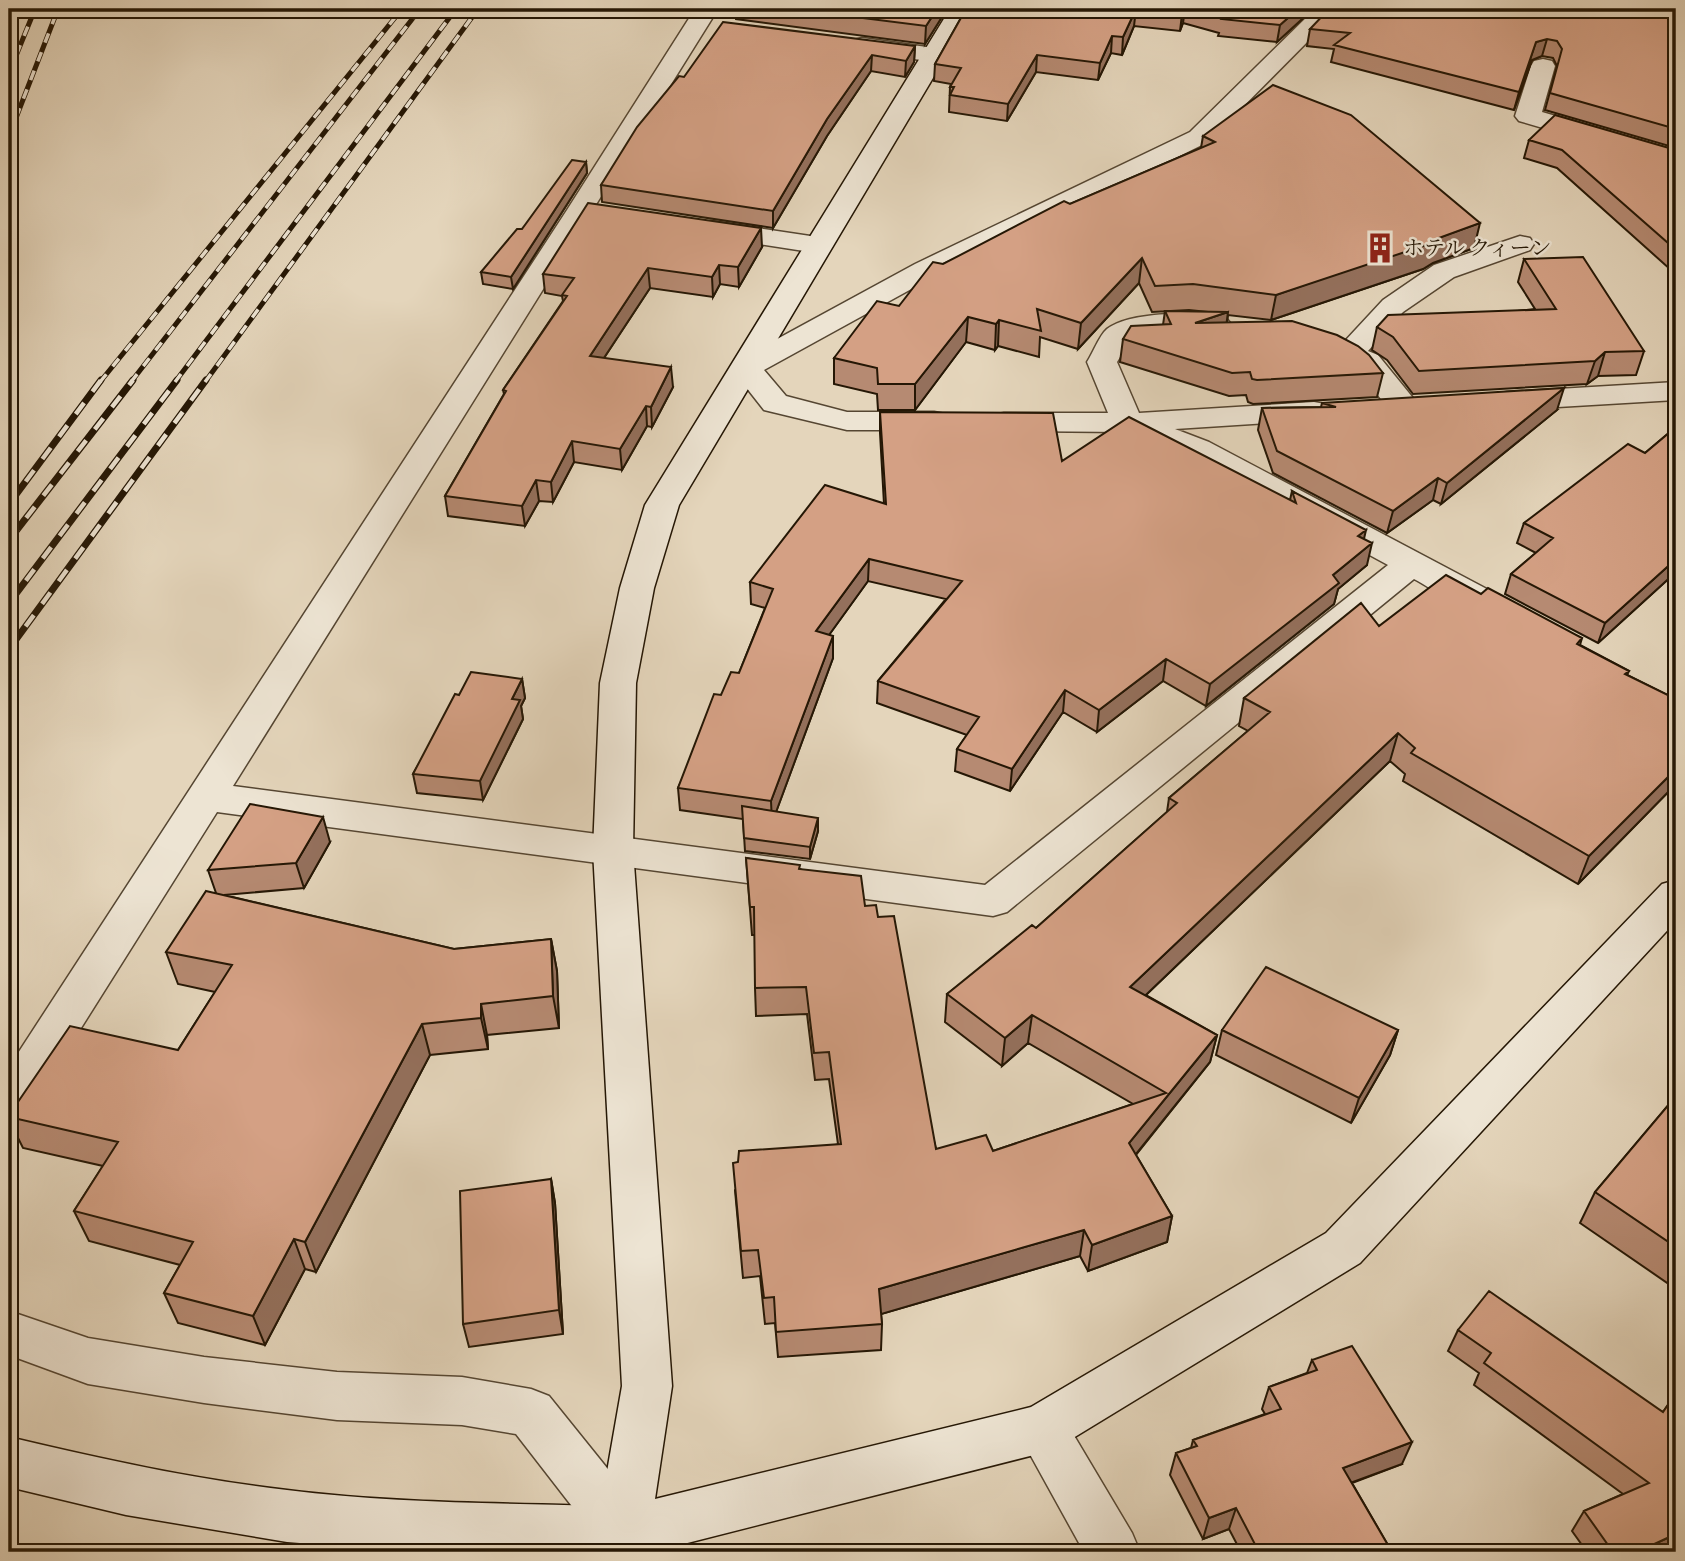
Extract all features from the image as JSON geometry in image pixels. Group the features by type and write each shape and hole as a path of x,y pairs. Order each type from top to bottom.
{"street":[{"path":"615,1546 647,1387 613,850 618,683 637,588 662,505 961,9"},
{"path":"746,368 925,270 1199,137 1328,9"},
{"path":"9,1104 204,796 594,212 709,20"},
{"path":"842,43 934,55"},
{"path":"1543,66 1528,116 1676,159"},
{"path":"686,226 817,245"},
{"path":"1350,353 1393,306 1444,271 1520,243"},
{"path":"1240,325 1154,322 1118,335 1102,362 1128,422 1198,449 1507,614"},
{"path":"746,368 775,403 847,421 1128,422 1415,405 1367,361 1315,342"},
{"path":"1479,402 1676,391"},
{"path":"204,796 993,901 1411,564"},
{"path":"9,1462 126,1490 287,1516 615,1546 1042,1429 1343,1248 1676,895"},
{"path":"9,1333 88,1361 204,1380 337,1396 462,1401 531,1413 615,1546"},
{"path":"1042,1429 1113,1552"}],"building":[{"path":"791,9 937,9 926,26"},
{"path":"966,9 1136,9 1123,37 1112,36 1100,63 1037,55 1008,104 950,95 954,87 950,87 961,68 935,64"},
{"path":"1139,9 1184,9 1182,14"},
{"path":"1194,9 1298,9 1280,25 1221,19 1222,16"},
{"path":"1329,9 1676,9 1676,129 1550,93 1562,49 1557,41 1547,39 1536,42 1519,92 1334,45 1350,33 1310,29"},
{"path":"723,22 915,46 906,61 872,55 827,119 773,211 601,185 637,127 679,76 684,77"},
{"path":"1273,85 1351,115 1480,223 1429,244 1276,295 1193,284 1155,286 1142,258 1081,323 1037,309 1041,331 999,320 996,324 968,317 915,384 878,384 877,368 834,358 877,301 899,306 933,262 943,264 1064,201 1070,204 1215,142 1203,136"},
{"path":"1555,115 1676,150 1676,250 1562,150 1529,140"},
{"path":"572,160 586,162 511,277 481,272 517,229 522,229"},
{"path":"588,203 761,228 738,267 719,265 712,277 648,268 590,356 671,367 651,407 646,406 620,449 572,441 551,482 536,480 522,506 445,496 506,391 503,390 567,296 562,295 574,278 543,274"},
{"path":"1583,257 1644,351 1605,352 1595,361 1419,371 1393,337 1377,327 1388,315 1556,309 1524,259"},
{"path":"1165,311 1228,312 1195,323 1292,321 1337,335 1358,346 1383,373 1257,380 1252,379 1250,372 1232,373 1123,339 1131,326 1171,324"},
{"path":"1564,388 1447,483 1438,478 1393,511 1277,451 1262,408 1336,407 1322,403"},
{"path":"880,412 1053,413 1062,461 1129,417 1296,503 1292,491 1366,530 1358,536 1372,543 1333,575 1339,583 1210,684 1166,659 1099,710 1065,690 1012,769 957,749 979,717 878,681 962,581 869,559 816,631 833,636 771,801 678,788 714,694 721,695 731,672 739,673 773,589 750,582 825,485 886,504"},
{"path":"1676,427 1676,559 1605,623 1511,574 1553,538 1524,523 1628,444 1645,453"},
{"path":"1446,575 1481,594 1488,588 1582,638 1577,644 1629,671 1625,674 1676,699 1676,769 1589,856 1411,753 1415,748 1398,733 1130,987 1217,1035 1129,1143 1172,1216 1092,1245 1084,1230 879,1289 882,1324 776,1332 774,1297 764,1298 758,1250 741,1251 733,1163 738,1162 739,1151 841,1144 829,1052 814,1053 806,987 755,988 754,907 750,907 746,858 800,865 799,869 861,876 865,906 876,905 878,917 894,916 936,1149 986,1135 993,1151 1166,1093 1032,1015 1005,1038 947,994 1032,925 1036,928 1177,803 1169,798 1270,712 1244,698 1361,603 1379,626"},
{"path":"471,672 522,679 512,699 520,700 480,781 413,774 455,694 459,695"},
{"path":"250,804 323,817 296,863 208,870"},
{"path":"742,806 818,818 810,847 744,838"},
{"path":"206,891 454,949 551,939 553,996 481,1004 481,1018 422,1024 305,1242 294,1239 253,1316 164,1293 193,1242 74,1211 118,1142 9,1117 70,1026 178,1050 232,965 166,952"},
{"path":"1266,967 1398,1030 1359,1098 1222,1030"},
{"path":"1676,1096 1676,1247 1595,1192"},
{"path":"551,1179 559,1310 463,1324 460,1191"},
{"path":"1489,1291 1663,1412 1676,1393 1676,1534 1637,1552 1613,1552 1584,1511 1649,1483 1484,1363 1491,1353 1458,1330"},
{"path":"1352,1346 1412,1442 1343,1468 1392,1552 1259,1552 1236,1508 1209,1518 1176,1453 1197,1446 1193,1440 1281,1409 1269,1387 1317,1370 1312,1360"}],"railway":[{"path":"9,73 35,9"},
{"path":"9,136 58,9"},
{"path":"100,382 402,9"},
{"path":"131,382 420,9"},
{"path":"175,382 456,9"},
{"path":"205,382 478,9"},
{"path":"9,504 101,380"},
{"path":"9,540 133,380"},
{"path":"9,603 177,380"},
{"path":"9,649 206,380"}],"place":[{"name":"ホテル クィーン","path":"1380,248"}]}
